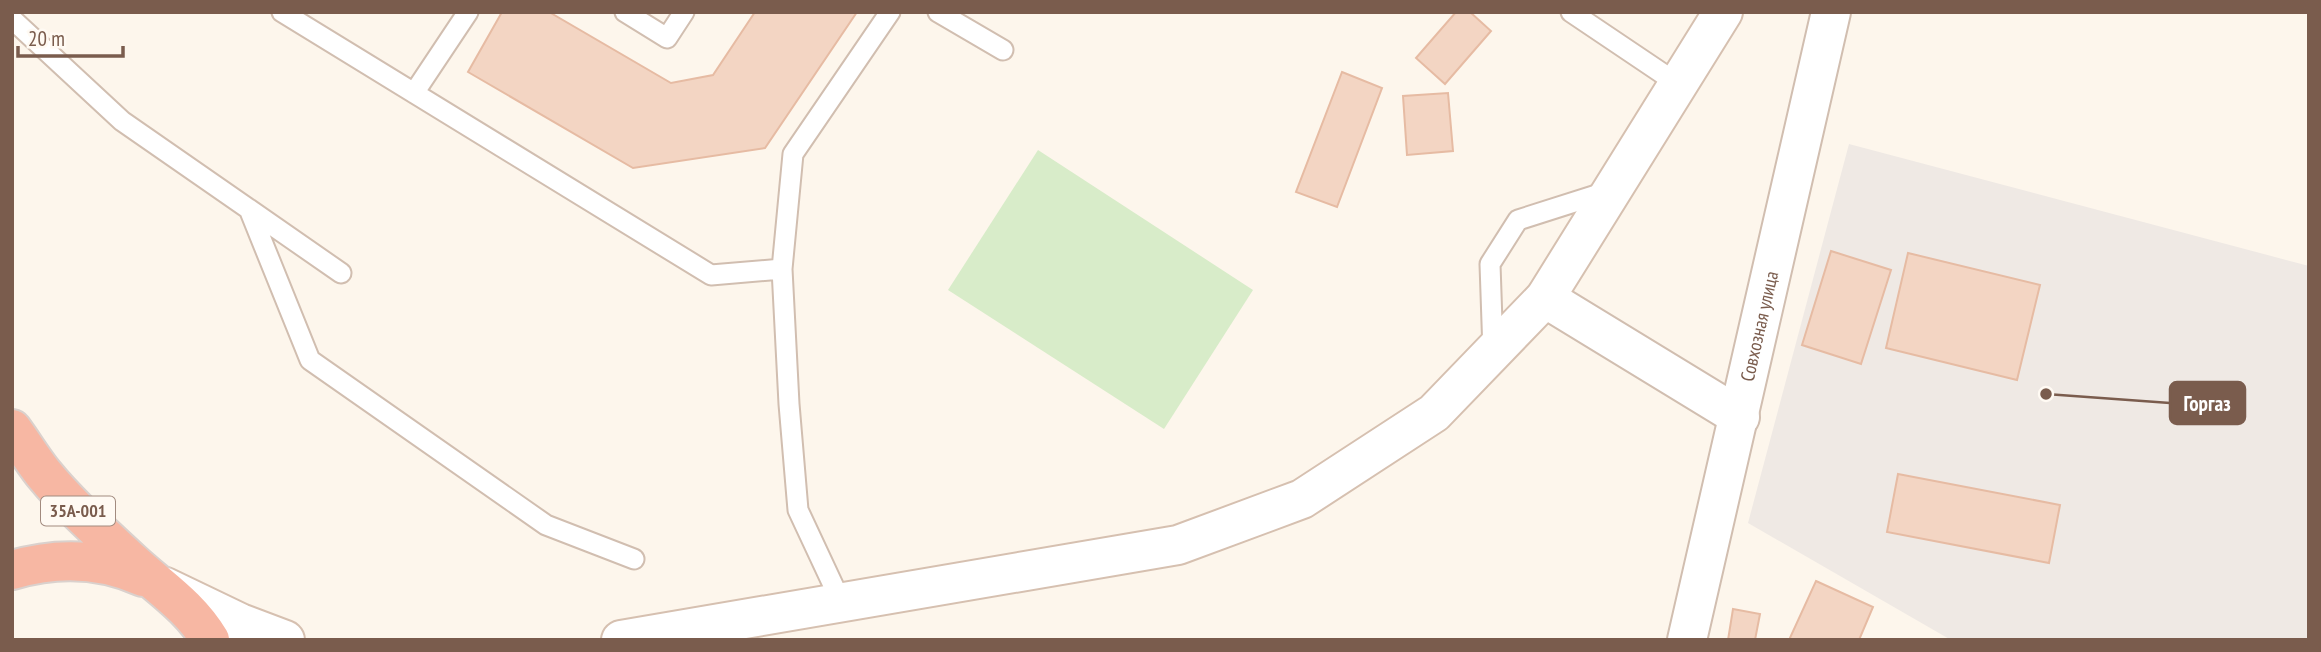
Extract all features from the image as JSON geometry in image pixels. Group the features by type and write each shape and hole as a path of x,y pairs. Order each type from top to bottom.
{"highway":[{"name":"35А-001","path":"12,429 44,474 83,516 155,583 180,601 201,624 210,640"},
{"path":"12,570 34,564 76,560 125,569 155,583"}],"main road":[{"path":"621,640 1178,545 1302,499 1434,413 1545,298 1723,12"},
{"name":"Совхозная улица","path":"1687,640 1832,12"},
{"path":"1545,298 1740,417"},
{"path":"155,583 240,623 285,640"}],"lane":[{"path":"414,93 468,12"},
{"path":"625,12 667,38 684,12"},
{"path":"841,602 798,510 782,269 793,154 890,12"},
{"path":"938,12 1003,50"},
{"path":"1571,12 1678,84"},
{"path":"291,15 712,275 782,269"},
{"path":"12,19 122,121 341,273"},
{"path":"1493,353 1490,264 1518,220 1612,190"},
{"path":"249,209 310,360 546,525 634,559"}],"shaded area":[{"path":"1849,144 2309,266 2309,640 1951,640 1748,523"}],"green space":[{"path":"1038,150 1253,290 1164,429 948,290"}],"building":[{"path":"502,12 549,12 671,83 713,75 755,12 857,12 765,148 633,168 468,72"},
{"path":"1456,12 1470,12 1491,31 1445,84 1416,58"},
{"path":"1342,72 1382,88 1337,207 1296,192"},
{"path":"1448,93 1453,151 1407,155 1403,96"},
{"path":"1831,251 1891,270 1861,364 1802,345"},
{"path":"1908,253 2040,285 2017,380 1886,348"},
{"path":"1898,474 2060,505 2049,563 1887,532"},
{"path":"1816,581 1873,607 1859,640 1789,640"},
{"path":"1733,609 1760,614 1755,640 1728,640"}],"place":[{"name":"Горгаз","path":"2046,394"}]}
